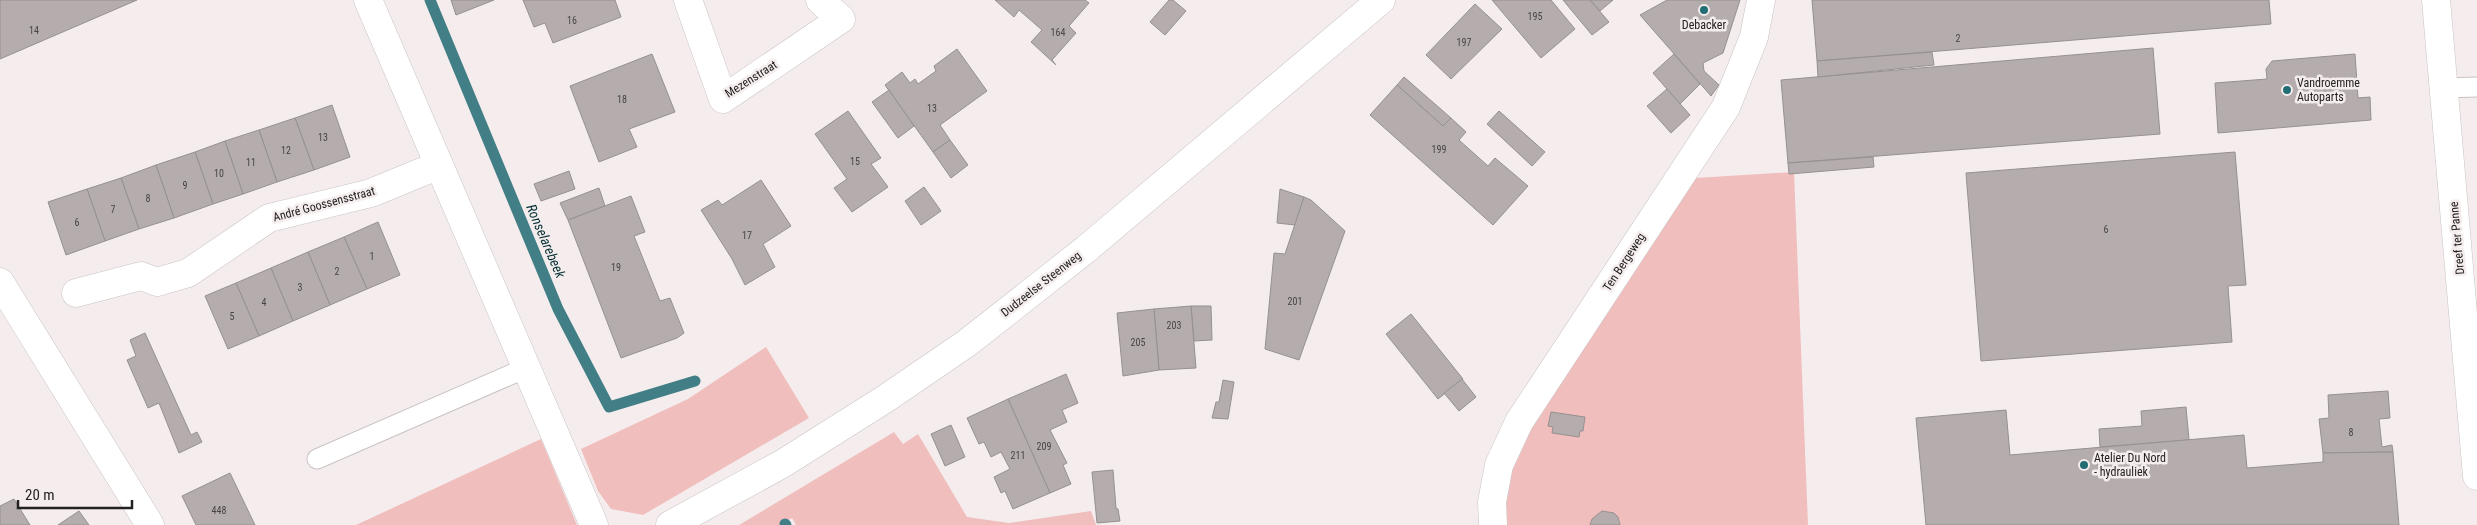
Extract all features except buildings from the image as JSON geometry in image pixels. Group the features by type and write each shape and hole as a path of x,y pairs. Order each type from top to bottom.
{"street":[{"path":"368,0 594,525"},
{"name":"Mezenstraat","path":"688,0 723,99 841,18 820,0"},
{"name":"Dudzeelse Steenweg","path":"670,525 782,464 966,343 1085,250 1381,0"},
{"name":"Ten Bergeweg","path":"1493,525 1492,502 1499,465 1519,422 1726,107 1754,37 1761,0"},
{"name":"Dreef ter Panne","path":"2436,0 2477,476"},
{"name":"André Goossensstraat","path":"76,293 141,276 157,282 188,273 269,218 371,193 439,165"},
{"path":"0,282 150,525"}],"lane":[{"path":"2444,88 2477,87"},
{"path":"317,459 526,368"}],"shaded area":[{"path":"1794,172 1808,525 1493,525 1499,465 1679,179"},
{"path":"766,347 809,418 643,515 611,509 598,491 581,449 688,399"},
{"path":"894,432 903,444 918,434 967,517 1009,523 1091,511 1096,525 796,525 792,518 781,525 739,525"},
{"path":"541,439 577,525 356,525"}],"waterway":[{"name":"Ronselarebeek","path":"430,0 558,309 609,407 695,381"}],"place":[{"name":"Debacker","path":"1704,10"},
{"name":"Vandroemme Autoparts","path":"2287,90"},
{"name":"Atelier Du Nord - hydrauliek","path":"2084,465"}]}
